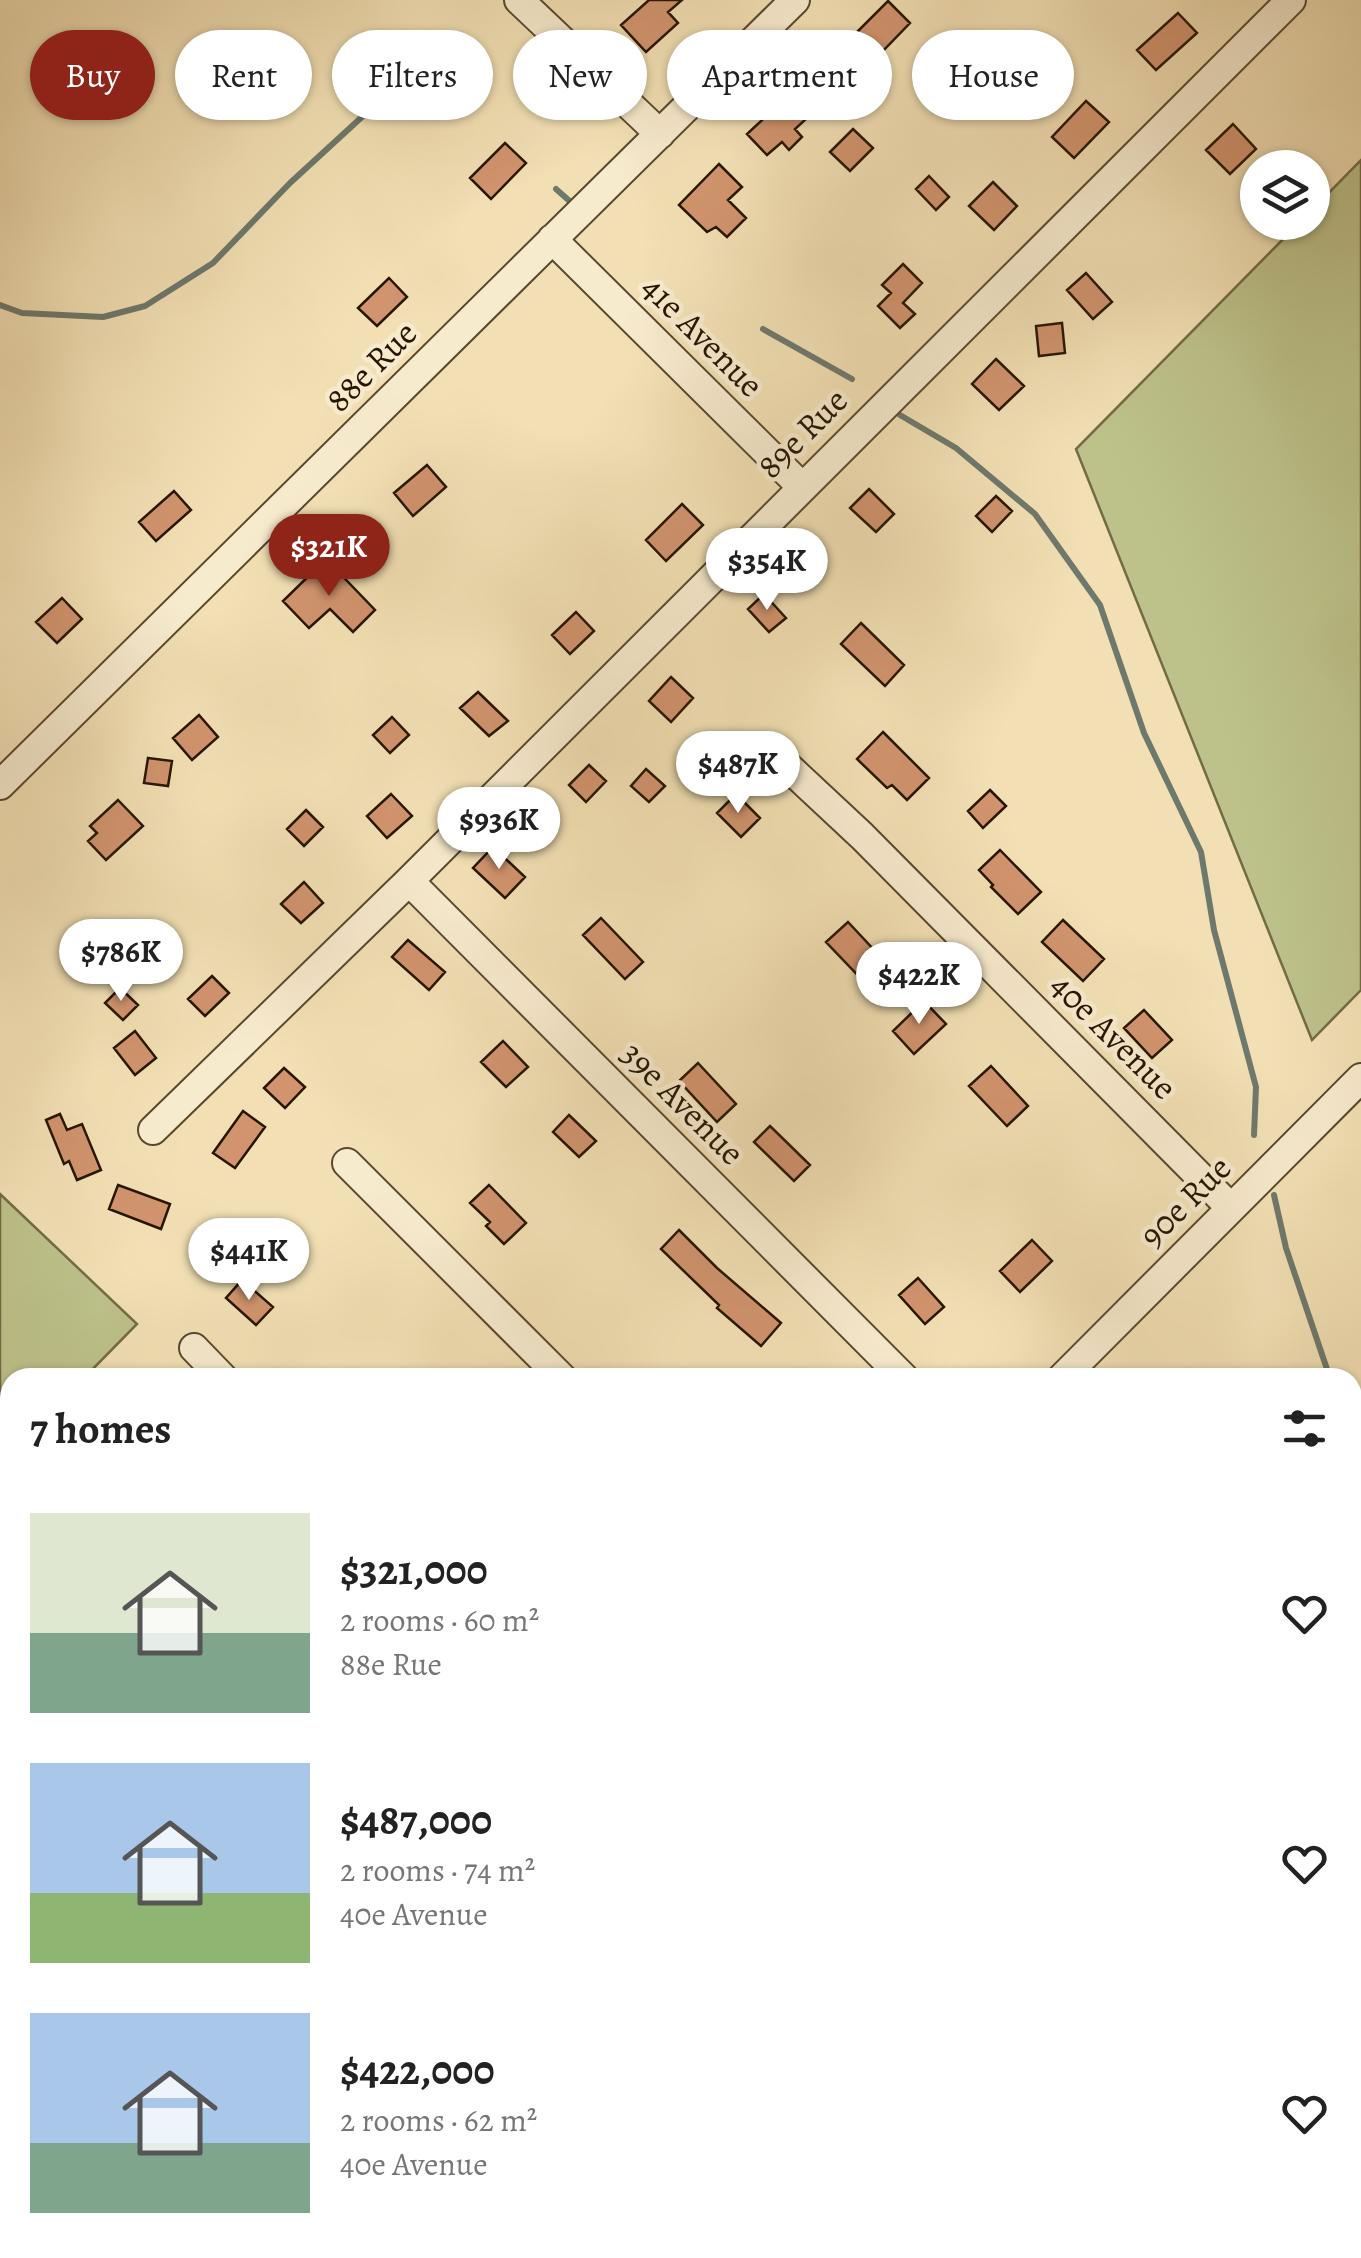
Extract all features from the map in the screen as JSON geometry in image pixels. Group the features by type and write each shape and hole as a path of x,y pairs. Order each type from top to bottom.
{"street":[{"path":"520,0 660,134"},
{"name":"88e Rue","path":"0,786 795,0"},
{"name":"89e Rue","path":"153,1130 409,881 1292,0"},
{"name":"41e Avenue","path":"552,240 802,487"},
{"name":"40e Avenue","path":"771,751 862,836 1231,1208"},
{"name":"39e Avenue","path":"409,881 894,1368"},
{"name":"90e Rue","path":"1072,1368 1361,1078"},
{"path":"348,1164 552,1368"},
{"path":"194,1348 213,1368"}],"green space":[{"path":"1361,160 1361,990 1312,1040 1076,449 1282,240 1330,240 1330,192"},
{"path":"0,1194 137,1324 94,1368 0,1368"}],"building":[{"path":"649,0 682,0 668,12 678,23 647,51 647,30 626,30 621,25"},
{"path":"888,1 910,23 892,42 892,30 859,30"},
{"path":"1178,13 1197,33 1156,70 1137,50"},
{"path":"1086,101 1109,122 1074,158 1052,137 1068,120 1074,120 1074,114"},
{"path":"762,120 805,120 795,129 802,137 789,150 782,142 767,155 747,134"},
{"path":"1233,124 1256,149 1240,150 1240,164 1230,174 1206,150"},
{"path":"853,129 873,148 850,171 830,152"},
{"path":"505,143 526,163 491,199 470,178"},
{"path":"719,164 742,187 728,200 746,218 727,237 716,227 707,232 679,205"},
{"path":"929,176 949,197 936,210 916,189"},
{"path":"993,182 1017,206 994,230 969,206"},
{"path":"903,264 922,283 903,303 915,314 900,328 878,306 891,293 882,285"},
{"path":"1086,273 1112,302 1093,319 1067,290"},
{"path":"389,278 407,297 377,326 358,308"},
{"path":"1062,323 1065,353 1039,356 1036,326"},
{"path":"996,359 1024,386 999,410 972,384"},
{"path":"427,465 446,487 413,516 394,493"},
{"path":"869,489 894,514 876,532 850,508"},
{"path":"174,491 191,510 156,541 139,522"},
{"path":"996,496 1012,511 992,532 976,516"},
{"path":"682,504 703,525 666,561 646,540"},
{"path":"326,559 375,610 353,632 330,609 309,628 283,601"},
{"path":"764,594 786,618 769,632 748,609"},
{"path":"62,598 82,619 57,643 36,622"},
{"path":"576,612 594,631 570,654 552,635"},
{"path":"861,623 904,665 885,686 841,644"},
{"path":"671,677 693,698 671,722 649,701"},
{"path":"478,692 508,721 489,736 460,708"},
{"path":"199,715 218,737 192,760 173,738"},
{"path":"392,717 409,735 390,753 373,735"},
{"path":"883,732 929,778 907,800 892,785 887,788 857,759"},
{"path":"148,758 172,761 168,786 144,783"},
{"path":"589,765 606,781 586,802 569,785"},
{"path":"646,769 665,786 649,802 631,786"},
{"path":"990,790 1006,806 983,828 968,811"},
{"path":"391,794 412,816 387,838 367,816"},
{"path":"736,794 760,818 741,837 717,813"},
{"path":"118,800 143,826 106,860 88,841 97,833 90,826"},
{"path":"306,810 323,827 304,846 287,829"},
{"path":"493,847 525,877 505,898 473,868"},
{"path":"1000,850 1041,892 1018,914 979,870"},
{"path":"304,882 323,903 301,923 281,904"},
{"path":"601,918 643,962 625,979 583,935"},
{"path":"1063,920 1104,959 1083,981 1042,942"},
{"path":"848,922 890,967 869,987 826,942"},
{"path":"408,940 445,972 429,990 392,957"},
{"path":"212,976 229,993 205,1016 188,999"},
{"path":"120,988 138,1005 123,1020 105,1003"},
{"path":"924,1001 946,1024 914,1054 893,1031"},
{"path":"1144,1010 1172,1040 1152,1058 1124,1028"},
{"path":"135,1031 156,1058 135,1075 114,1048"},
{"path":"503,1041 528,1067 506,1087 481,1062"},
{"path":"698,1063 736,1104 717,1122 679,1081"},
{"path":"991,1066 1028,1106 1007,1126 969,1086"},
{"path":"284,1068 305,1087 285,1108 264,1088"},
{"path":"243,1111 265,1127 235,1168 213,1153"},
{"path":"60,1114 67,1130 82,1124 101,1170 77,1180 69,1161 64,1164 46,1120"},
{"path":"569,1115 596,1141 579,1157 553,1132"},
{"path":"770,1126 810,1165 794,1181 754,1142"},
{"path":"118,1185 170,1204 161,1229 109,1209"},
{"path":"489,1185 526,1223 504,1244 486,1226 490,1222 470,1203"},
{"path":"679,1230 781,1323 761,1346 717,1308 719,1305 661,1249"},
{"path":"1032,1240 1052,1261 1020,1292 1000,1271"},
{"path":"918,1278 944,1307 925,1324 899,1295"},
{"path":"242,1280 273,1307 256,1325 226,1298"}],"waterway":[{"path":"0,305 22,313 103,317 145,306 213,263 290,183 359,120"},
{"path":"556,189 574,205"},
{"path":"763,329 852,379"},
{"path":"900,415 956,448 1035,514 1100,605 1144,733 1201,852 1214,930 1256,1087 1254,1135"},
{"path":"1274,1195 1286,1248 1327,1368"}]}
